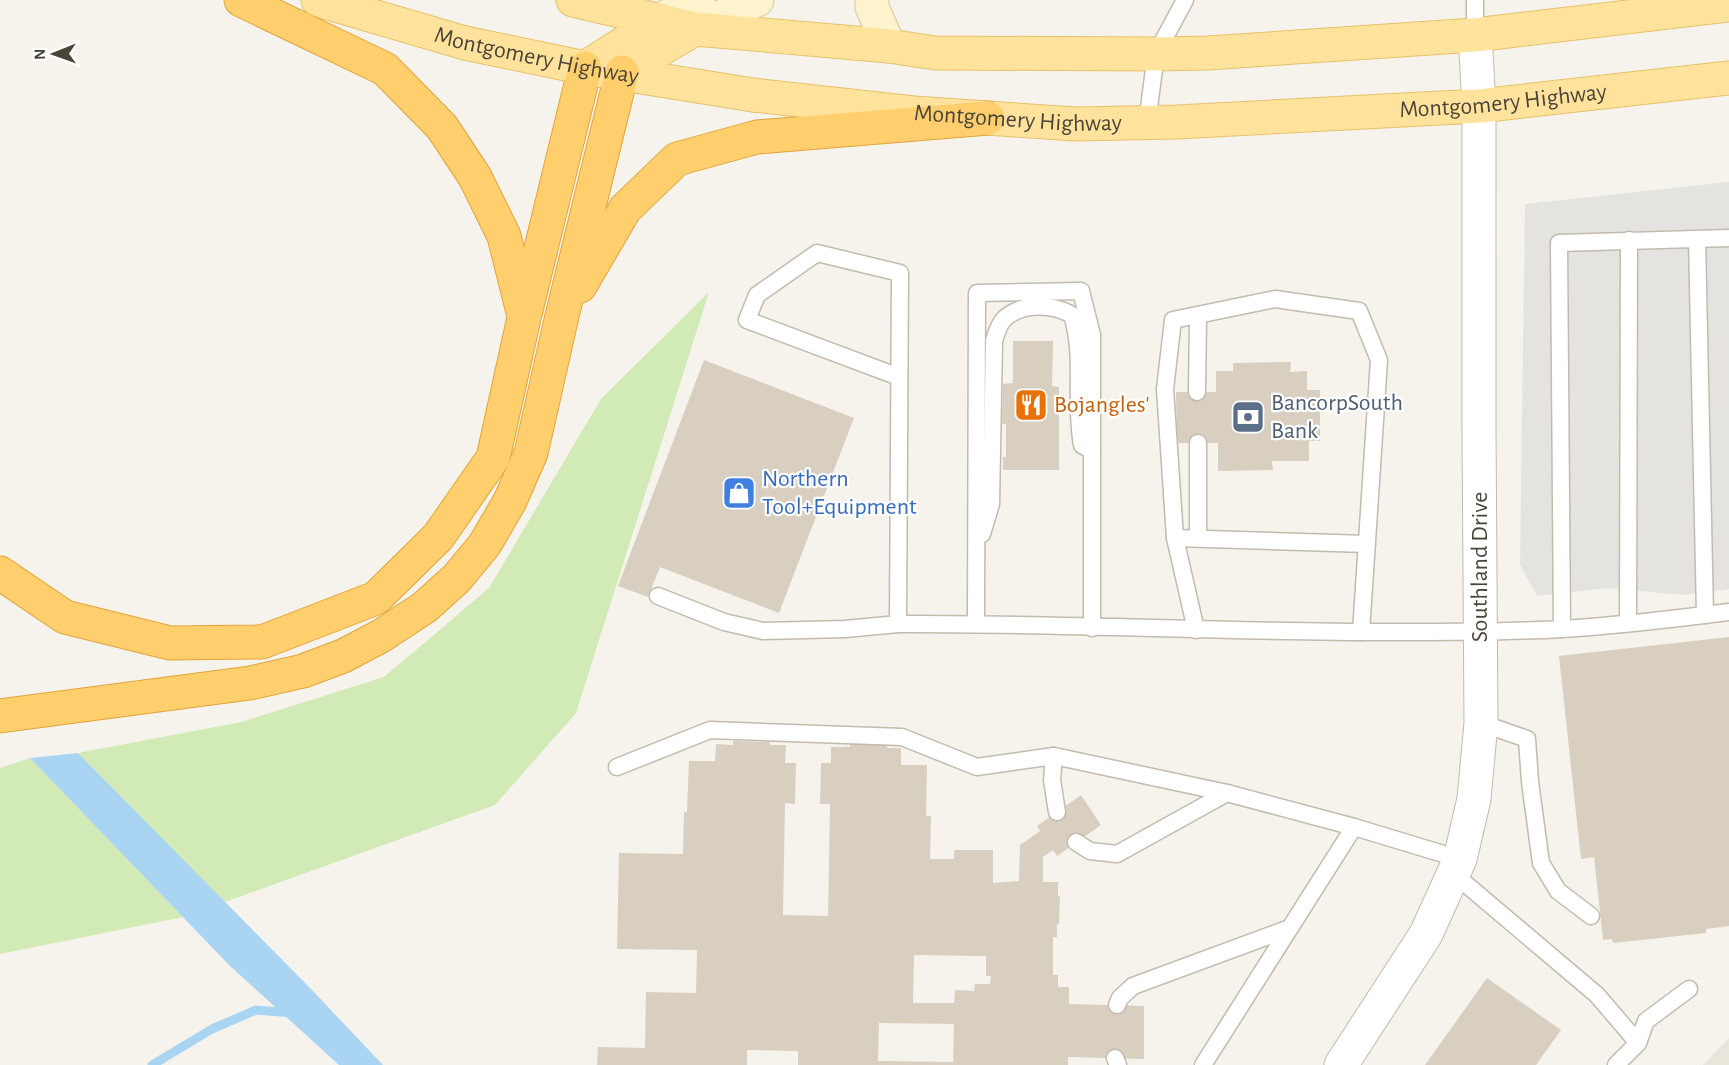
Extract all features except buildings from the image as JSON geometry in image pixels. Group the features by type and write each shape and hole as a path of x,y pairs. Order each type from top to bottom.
{"highway":[{"path":"241,0 384,69 442,127 475,177 504,236 524,318"},
{"path":"0,573 65,617 170,643 261,642 376,598 438,537 493,458 524,318 585,68"},
{"path":"0,716 249,683 303,671 343,656 381,636 425,607 458,578 485,544 510,501 531,453 622,72"},
{"path":"562,316 625,209 677,159 757,136 988,118"}],"main road":[{"name":"Montgomery Highway","path":"318,0 465,43 585,68 622,72 753,95 914,113 1075,124 1147,123 1479,106 1729,78"},
{"path":"573,0 660,20 697,14 935,53 1156,54 1208,53 1475,35 1729,5"},
{"path":"622,72 697,14"},
{"path":"585,68 660,20"}],"street":[{"path":"697,14 757,0"},
{"path":"872,0 872,7 889,46"},
{"name":"Southland Drive","path":"1341,1065 1426,934 1457,866 1474,800 1481,723 1479,106 1475,35"}],"lane":[{"path":"1147,123 1156,54 1185,0"},
{"path":"1475,0 1475,35"},
{"path":"1562,629 1559,243 1729,238"},
{"path":"1697,239 1704,615"},
{"path":"1628,623 1629,240"},
{"path":"898,624 900,273 817,253 757,295 747,320 899,377"},
{"path":"976,624 977,293 1081,291 1092,335 1092,628"},
{"path":"1196,630 1175,538 1165,389 1173,320 1275,299 1359,311 1379,360 1360,632"},
{"path":"976,555 991,504 993,351 997,331 1004,319 1028,308 1048,306 1062,309 1072,315 1078,348 1079,427 1083,445 1092,451"},
{"path":"1197,392 1198,315"},
{"path":"1198,443 1198,538"},
{"path":"1175,538 1367,544"},
{"path":"658,596 724,622 763,632 845,629 898,624 976,624 1196,630 1480,632 1562,629 1729,612"},
{"path":"1481,723 1527,739 1530,783 1541,864 1558,891 1591,916"},
{"path":"617,767 710,730 902,737 977,767 1054,756 1227,793 1354,827 1457,866 1597,994 1638,1043"},
{"path":"1054,756 1052,780 1057,812"},
{"path":"1076,842 1090,851 1117,854 1227,793"},
{"path":"1203,1065 1354,827"},
{"path":"1117,1005 1120,998 1134,986 1290,928"},
{"path":"1616,1065 1638,1043 1646,1021 1689,989"}],"shaded area":[{"path":"1729,182 1729,589 1683,595 1608,588 1537,596 1520,565 1525,204"},
{"path":"1729,1038 1729,1065 1703,1065"}],"green space":[{"path":"709,292 576,713 495,805 225,902 78,753 241,722 384,677 489,588 601,399"},
{"path":"30,758 183,917 0,954 0,768"}],"water":[{"path":"78,753 383,1065 339,1065 229,965 30,758"}],"waterway":[{"path":"152,1065 212,1029 256,1010 292,1013"}],"place":[{"name":"Bojangles'","path":"1031,405"},
{"name":"BancorpSouth Bank","path":"1248,417"},
{"name":"Northern Tool+Equipment","path":"739,493"}]}
